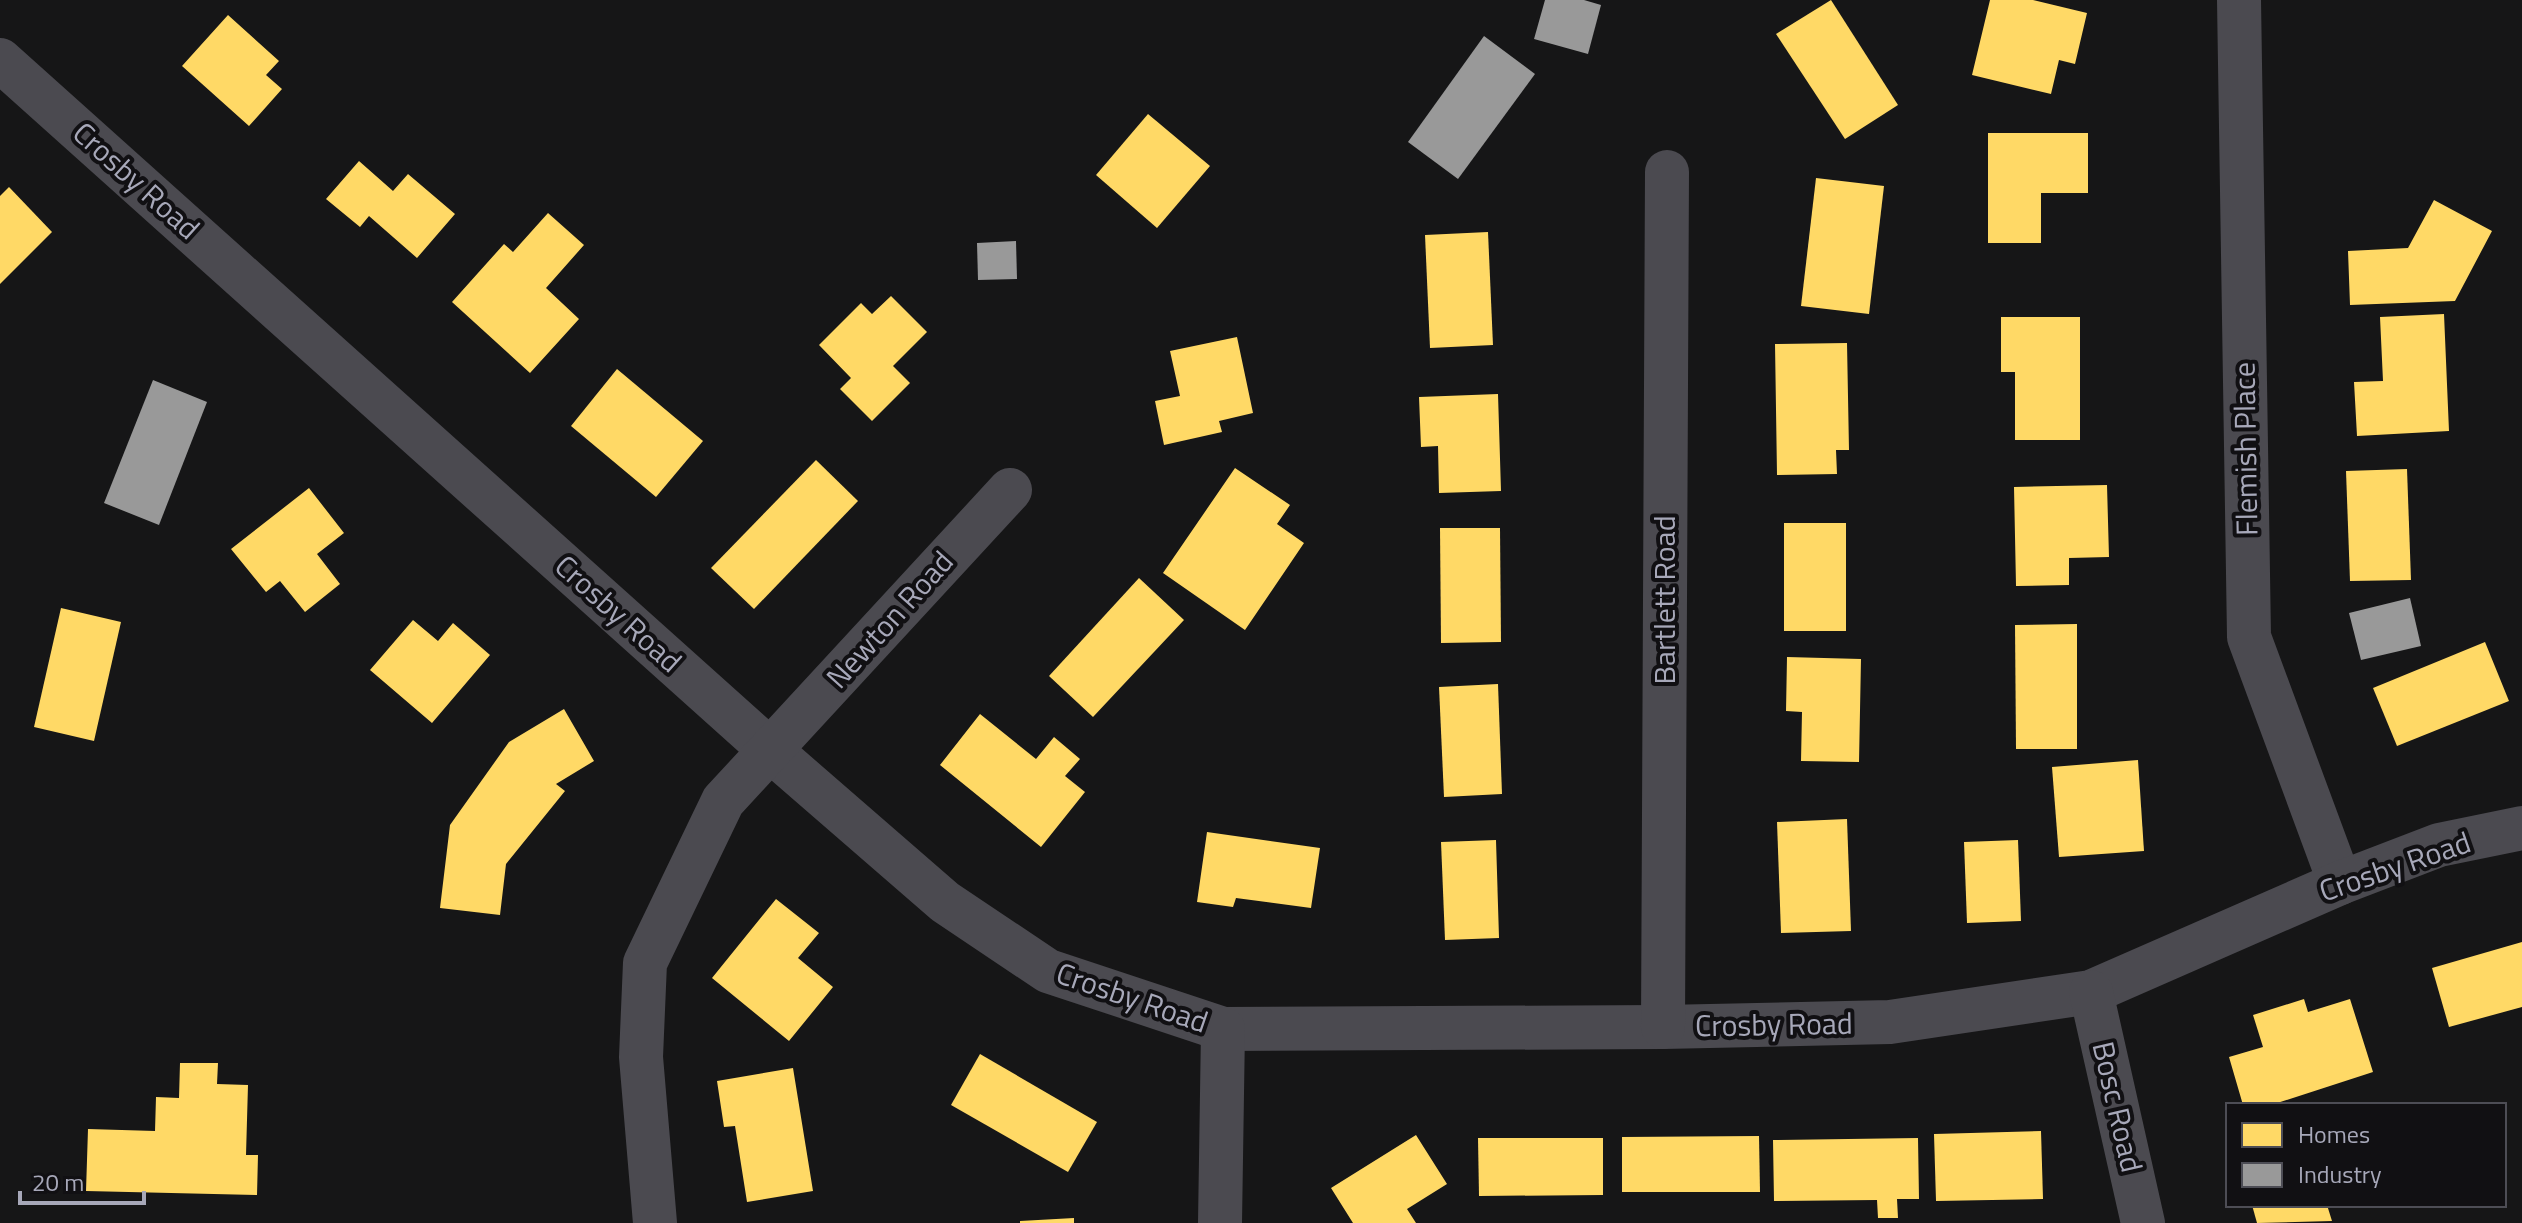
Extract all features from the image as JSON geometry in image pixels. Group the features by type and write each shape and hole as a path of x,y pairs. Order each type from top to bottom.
{"street":[{"name":"Flemish Place","path":"2239,0 2249,637 2340,883"},
{"name":"Crosby Road","path":"0,60 771,751 945,902 1048,971 1223,1029 1663,1027 1890,1022 2091,992 2340,883 2439,845 2522,828"},
{"name":"Bartlett Road","path":"1663,1027 1667,172"},
{"name":"Newton Road","path":"655,1223 641,1057 645,963 723,801 1010,490"},
{"name":"Bosc Road","path":"2091,992 2143,1223"},
{"path":"1220,1223 1223,1029"}],"building: Homes":[{"path":"1831,0 1898,105 1845,139 1776,34"},
{"path":"1990,0 2033,0 2087,13 2075,64 2059,60 2051,94 1972,75"},
{"path":"228,15 279,61 266,75 282,89 249,126 182,66"},
{"path":"1148,114 1210,166 1157,228 1096,175"},
{"path":"1988,133 2088,133 2088,193 2041,193 2041,243 1988,243"},
{"path":"359,161 393,191 408,174 455,214 417,258 369,216 360,227 326,199"},
{"path":"1816,178 1884,186 1869,314 1801,306"},
{"path":"9,187 52,232 0,284 0,196"},
{"path":"2434,200 2492,231 2455,301 2350,305 2348,251 2408,248"},
{"path":"548,213 584,245 546,288 579,319 530,373 452,302 504,244 513,252"},
{"path":"1488,232 1493,345 1430,348 1425,235"},
{"path":"891,296 927,332 893,366 910,383 872,421 840,389 851,378 819,345 861,303 872,314"},
{"path":"2444,314 2449,431 2357,436 2354,382 2383,381 2380,317"},
{"path":"2001,317 2080,317 2080,440 2015,440 2015,372 2001,372"},
{"path":"1237,337 1253,413 1219,421 1222,432 1164,445 1155,401 1180,396 1170,351"},
{"path":"1847,343 1849,450 1836,450 1837,474 1777,475 1775,344"},
{"path":"617,369 703,441 656,497 571,426"},
{"path":"1498,394 1501,491 1439,493 1438,446 1421,447 1419,397"},
{"path":"816,460 858,501 754,609 711,568"},
{"path":"1235,468 1290,505 1277,524 1304,543 1245,630 1163,573"},
{"path":"2407,469 2411,580 2350,581 2346,471"},
{"path":"2107,485 2109,557 2069,558 2069,585 2016,586 2014,487"},
{"path":"309,488 344,533 317,554 340,584 305,612 280,581 266,592 231,549"},
{"path":"1784,523 1846,523 1846,631 1784,631"},
{"path":"1440,528 1500,528 1501,642 1441,643"},
{"path":"1139,578 1184,620 1093,717 1049,676"},
{"path":"61,608 121,622 94,741 34,727"},
{"path":"413,620 438,641 453,623 490,655 432,723 370,670"},
{"path":"2077,624 2077,749 2016,749 2015,625"},
{"path":"2485,642 2509,701 2397,746 2373,688"},
{"path":"1787,657 1861,659 1859,762 1801,761 1802,712 1786,711"},
{"path":"1498,684 1502,794 1444,797 1439,687"},
{"path":"564,709 594,761 556,784 565,791 506,864 500,915 440,908 450,825 509,742"},
{"path":"980,714 1036,759 1054,737 1080,759 1065,776 1085,792 1041,847 940,765"},
{"path":"2138,760 2144,851 2059,857 2052,767"},
{"path":"1847,819 1851,931 1781,933 1777,822"},
{"path":"1207,832 1320,848 1311,908 1236,898 1233,907 1197,902"},
{"path":"1496,840 1499,938 1445,940 1441,842"},
{"path":"2018,840 2021,921 1967,923 1964,842"},
{"path":"776,899 819,933 798,958 833,987 789,1041 712,978"},
{"path":"2522,942 2522,1007 2449,1027 2432,968"},
{"path":"2304,999 2308,1012 2350,999 2373,1072 2277,1103 2242,1103 2229,1057 2263,1047 2253,1015"},
{"path":"980,1054 1097,1122 1068,1172 951,1105"},
{"path":"180,1063 218,1063 217,1084 248,1085 246,1155 258,1155 257,1195 86,1191 88,1129 155,1131 156,1097 179,1098"},
{"path":"793,1068 813,1191 747,1202 735,1126 724,1127 717,1081"},
{"path":"2041,1131 2043,1199 1936,1201 1934,1134"},
{"path":"1416,1135 1447,1184 1407,1209 1416,1223 1353,1223 1331,1188"},
{"path":"1759,1136 1760,1192 1622,1192 1622,1137"},
{"path":"1478,1138 1603,1138 1603,1195 1479,1196"},
{"path":"1918,1138 1919,1199 1897,1199 1898,1218 1878,1218 1877,1200 1774,1201 1773,1140"},
{"path":"2253,1207 2328,1207 2332,1221 2257,1223"},
{"path":"1074,1218 1074,1223 1020,1223 1020,1221"}],"building: Industry":[{"path":"1545,0 1584,0 1601,5 1588,54 1534,39"},
{"path":"1484,36 1535,74 1458,179 1408,142"},
{"path":"1016,241 1017,279 978,280 977,243"},
{"path":"153,380 207,402 159,525 104,503"},
{"path":"2410,598 2421,646 2361,660 2349,613"}]}
